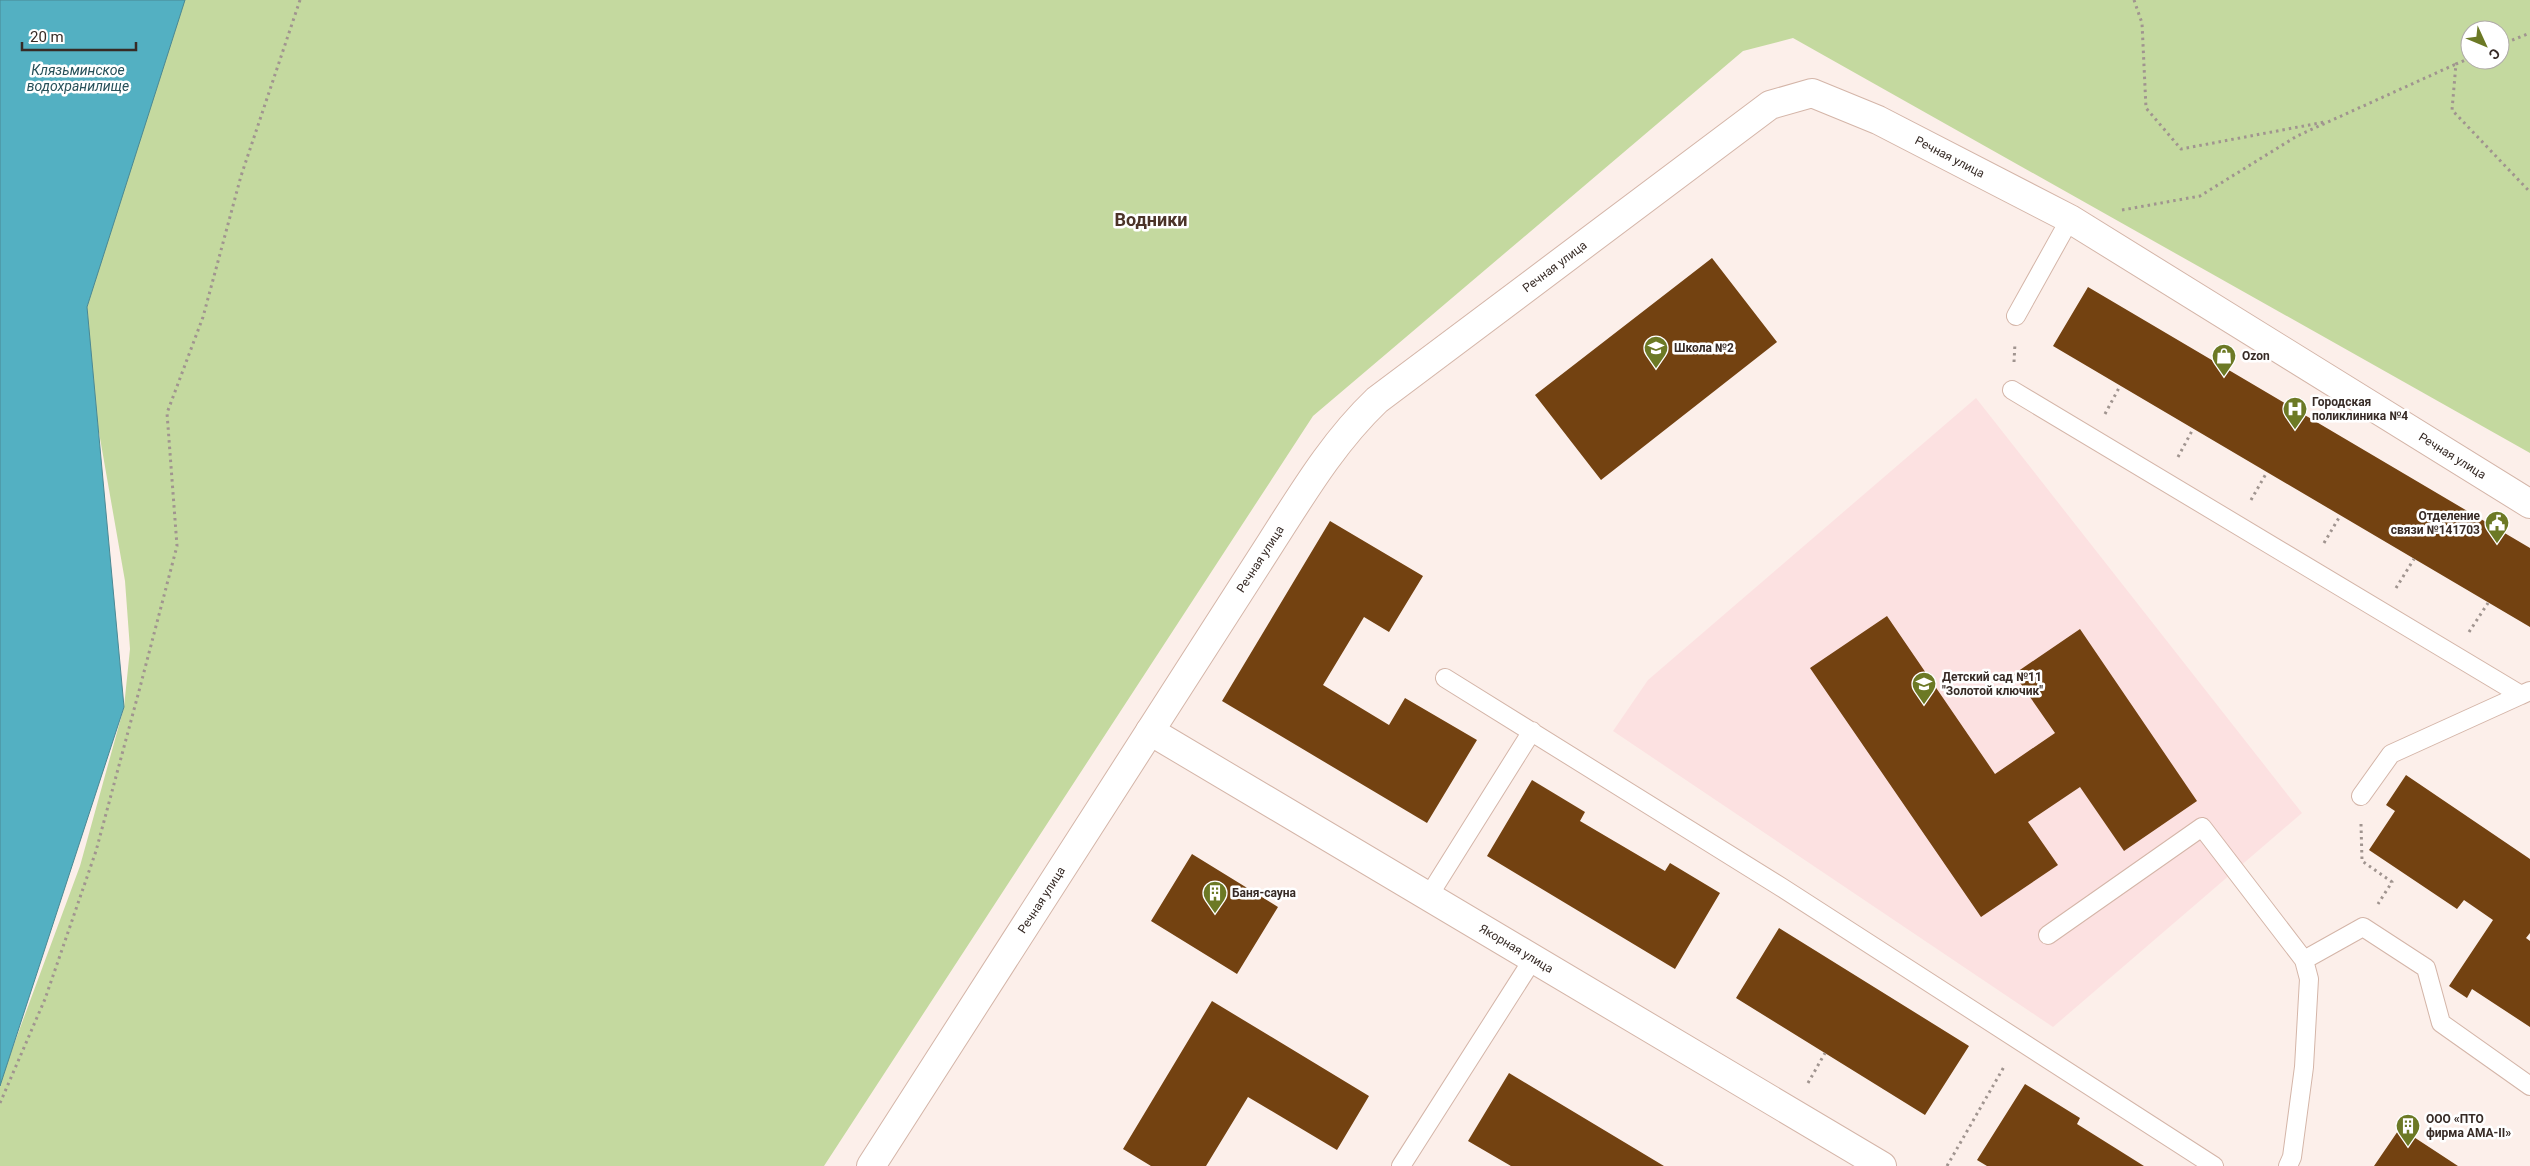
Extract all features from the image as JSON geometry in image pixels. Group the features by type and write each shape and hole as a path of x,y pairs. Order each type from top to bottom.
{"street":[{"name":"Речная улица","path":"871,1166 1324,460 1351,424 1377,400 1770,105 1812,93 1878,120 2070,219 2530,504"},
{"name":"Якорная улица","path":"1150,731 1882,1166"}],"lane":[{"path":"2016,316 2070,219"},
{"path":"2012,390 2525,693"},
{"path":"1445,678 2020,1039 2214,1166"},
{"path":"2361,796 2391,754 2525,693"},
{"path":"1428,897 1532,731"},
{"path":"2048,935 2202,827 2304,960 2309,979 2304,1067 2292,1157 2288,1166"},
{"path":"2304,960 2363,927 2426,968 2441,1023 2530,1086"},
{"path":"1401,1166 1533,959"}],"path":[{"path":"0,1103 45,999 96,851 176,546 167,413 203,317 241,176 300,0"},
{"path":"2134,0 2142,24 2146,108 2182,149 2330,121"},
{"path":"2510,42 2530,33"},
{"path":"2070,219 2200,196 2297,136 2460,62"},
{"path":"2456,64 2452,110 2530,192"},
{"path":"2012,390 2016,316"},
{"path":"2361,796 2362,861 2392,882 2363,927"},
{"path":"1947,1166 2020,1039"}],"shaded area":[{"name":"Детский сад №11 \"Золотой ключик\"","path":"1976,398 2302,813 2053,1027 1613,731 1648,680"}],"green space":[{"path":"177,0 2530,0 2530,453 1793,38 1743,51 1313,416 824,1166 0,1166 0,1082 80,866 124,707 130,649 125,581 93,398 87,307"}],"water":[{"name":"Клязьминское водохранилище","path":"0,0 185,0 87,307 124,707 0,1086"}],"building":[{"name":"Школа №2","path":"1712,258 1777,342 1601,480 1535,395"},
{"path":"2088,287 2530,548 2530,627 2053,346"},
{"path":"1330,521 1423,576 1389,632 1364,617 1323,685 1389,725 1405,698 1477,740 1427,823 1222,701"},
{"path":"1887,616 1995,774 2055,733 2014,674 2080,629 2197,801 2124,851 2080,787 2028,822 2058,865 1981,917 1810,668"},
{"path":"2406,775 2530,859 2530,933 2526,938 2530,941 2530,1027 2472,989 2467,998 2449,986 2493,920 2464,900 2457,909 2369,850 2395,811 2386,805"},
{"path":"1532,780 1585,812 1580,821 1665,871 1670,863 1720,893 1675,969 1487,856"},
{"name":"Баня-сауна","path":"1192,854 1278,907 1237,974 1151,921"},
{"path":"1779,928 1969,1046 1925,1115 1736,998"},
{"path":"1212,1001 1369,1096 1337,1150 1248,1097 1206,1166 1151,1166 1123,1149"},
{"path":"1509,1073 1664,1166 1511,1166 1468,1141"},
{"path":"2025,1084 2080,1118 2077,1124 2144,1166 1987,1166 1977,1160"},
{"name":"ООО «ПТО фирма АМА-II»","path":"2400,1128 2458,1166 2374,1166"}],"place":[{"name":"Школа №2","path":"1656,369"},
{"name":"Ozon","path":"2224,377"},
{"name":"Городская поликлиника №4","path":"2295,430"},
{"name":"Отделение связи №141703","path":"2497,544"},
{"name":"Детский сад №11 \"Золотой ключик\"","path":"1924,705"},
{"name":"Баня-сауна","path":"1215,914"},
{"name":"ООО «ПТО фирма АМА-II»","path":"2408,1147"}],"district":[{"name":"Водники","path":"1151,219"}]}
